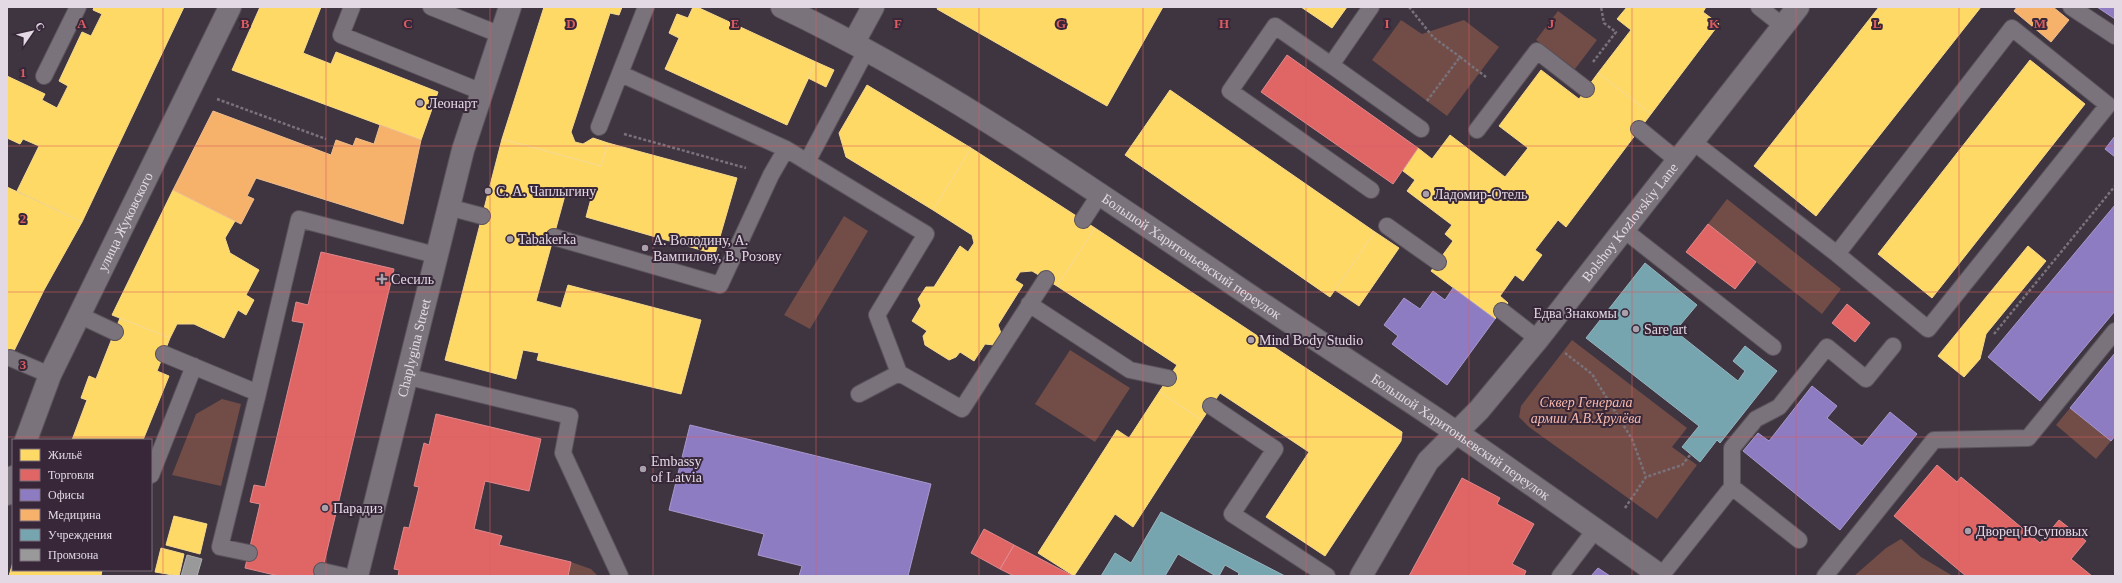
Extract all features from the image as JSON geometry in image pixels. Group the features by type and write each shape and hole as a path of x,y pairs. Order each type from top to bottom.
{"street":[{"name":"улица Жуковского","path":"26,439 50,376 230,7"},
{"name":"Chaplygina Street","path":"357,576 405,376 462,150 510,7"},
{"name":"Большой Харитоньевский переулок","path":"782,7 860,46 915,77 1100,194 1455,432 1661,576"},
{"path":"860,46 873,7"},
{"name":"Bolshoy Kozlovskiy Lane","path":"1361,576 1428,461 1455,432 1479,410 1538,338 1798,7"},
{"path":"7,494 12,480"}],"lane":[{"path":"44,76 78,7"},
{"path":"352,7 341,35 482,92"},
{"path":"431,7 501,35"},
{"path":"600,127 646,7"},
{"path":"1331,65 1371,7"},
{"path":"1759,7 1783,26"},
{"path":"2071,7 2115,36"},
{"path":"1371,190 1230,91 1275,26 1416,126"},
{"path":"1692,141 1836,254 1928,329 2108,105 2012,28 1836,254"},
{"path":"807,162 860,46"},
{"path":"1477,130 1537,51 1582,86"},
{"path":"621,74 786,149 926,234 877,315 899,373 962,409 1046,279"},
{"path":"1639,130 1677,160"},
{"path":"554,237 720,285 771,175 786,149"},
{"path":"1083,220 1100,194"},
{"path":"448,207 482,216"},
{"path":"249,553 220,547 299,219 435,255"},
{"path":"1386,226 1438,262"},
{"path":"1624,230 1773,347"},
{"path":"1030,304 1130,370 1168,378"},
{"path":"1502,311 1538,338"},
{"path":"79,315 115,332"},
{"path":"1825,576 1934,440 2028,438 2115,331"},
{"path":"1661,576 1732,487 1732,448 1756,419 1779,407 1827,347 1866,379 1893,346"},
{"path":"164,354 258,393"},
{"path":"10,358 50,376"},
{"path":"152,472 194,366"},
{"path":"859,394 899,373"},
{"path":"405,376 570,416 562,453 620,576"},
{"path":"1211,406 1275,449 1232,514 1327,576"},
{"path":"1732,487 1799,540"},
{"path":"1560,576 1595,530"},
{"path":"322,571 344,576"}],"path":[{"path":"1409,7 1433,37 1489,79"},
{"path":"1582,86 1616,32 1604,22 1600,7"},
{"path":"1416,126 1460,57"},
{"path":"211,97 326,139"},
{"path":"600,127 771,175"},
{"path":"1994,334 2115,186"},
{"path":"1562,351 1592,374 1632,439 1646,477"},
{"path":"1625,508 1646,477 1682,465 1691,454"}],"green space":[{"path":"1558,11 1597,40 1575,69 1536,40"},
{"path":"1401,20 1422,34 1464,20 1499,47 1447,116 1372,60"},
{"path":"1727,199 1841,289 1822,314 1708,224"},
{"path":"844,216 868,231 810,329 784,315"},
{"name":"Сквер Генерала армии А.В.Хрулёва","path":"1572,340 1687,428 1672,447 1697,465 1657,519 1529,427 1519,417 1521,406"},
{"path":"1070,350 1130,388 1095,442 1035,404"},
{"path":"222,399 241,404 221,486 172,475 196,414"},
{"path":"2070,408 2111,441 2096,459 2056,425"},
{"path":"1901,539 1921,557 1953,576 1854,576 1886,548"},
{"path":"571,562 591,569 598,576 568,576"}],"building: Жильё":[{"path":"94,7 184,7 82,222 17,191 39,146 23,139 20,144 7,138 7,76 45,94 42,100 57,108 68,86 59,81 82,32 91,36 102,14 93,10"},
{"path":"260,7 321,7 303,53 331,64 336,52 438,92 421,140 232,70"},
{"path":"544,7 622,7 619,15 610,13 571,132 575,142 583,144 593,138 608,143 601,166 502,139"},
{"path":"693,7 697,7 816,62 787,125 665,69 679,38 669,33 677,14 688,18"},
{"path":"938,7 1163,7 1107,106 937,9"},
{"path":"1301,7 1347,7 1332,28"},
{"path":"1627,7 1706,7 1703,12 1719,24 1651,114 1598,73 1631,30 1617,19"},
{"path":"1879,7 1981,7 1816,216 1754,166"},
{"path":"2030,60 2085,104 1932,298 1878,254"},
{"path":"816,62 834,70 826,87 808,78"},
{"path":"1541,70 1579,99 1598,73 1651,114 1566,227 1558,220 1535,250 1542,255 1523,281 1515,275 1500,296 1508,303 1495,319 1431,271 1453,241 1445,234 1452,225 1407,191 1415,180 1403,171 1418,148 1432,159 1450,135 1505,177 1528,148 1499,126"},
{"path":"867,85 971,148 933,210 846,157 839,133"},
{"path":"1170,90 1375,232 1330,297 1125,155"},
{"path":"502,139 601,166 608,143 737,178 715,254 586,217 592,195 567,188 536,301 561,308 568,285 701,320 681,394 537,360 539,353 523,350 516,379 445,360"},
{"path":"971,148 1095,228 1057,286 1032,271 1020,272 1015,280 1023,285 998,325 1001,333 994,345 985,344 974,361 960,352 956,357 949,360 925,345 923,336 927,331 912,321 921,306 918,299 926,287 934,287 960,246 968,252 974,243 972,235 933,210"},
{"path":"7,187 82,222 44,290 7,365"},
{"path":"173,190 235,221 225,238 230,253 259,270 246,295 254,300 246,315 238,310 224,338 194,324 177,324 170,338 112,315"},
{"path":"1095,228 1402,432 1401,441 1325,556 1266,517 1309,452 1220,393 1202,420 1159,392 1177,365 1057,286"},
{"path":"1375,232 1399,248 1359,306 1335,290"},
{"path":"2028,246 2046,261 1986,334 1980,359 1964,377 1938,356"},
{"path":"120,318 170,338 157,371 169,376 143,439 72,439 87,400 81,398 89,376 96,379"},
{"path":"1159,392 1202,420 1133,527 1115,514 1074,576 1038,553 1117,430 1129,438"},
{"path":"174,516 207,524 200,554 166,545"},
{"path":"161,548 184,554 179,576 155,572"},
{"path":"12,566 12,571 102,571 101,576 9,576"}],"building: Торговля":[{"path":"1287,55 1418,148 1393,184 1261,92"},
{"path":"1708,224 1756,262 1735,289 1686,252"},
{"path":"321,252 394,269 321,576 279,576 245,568 260,504 250,502 254,485 265,487 304,323 292,321 296,302 308,305"},
{"path":"1847,304 1870,323 1855,342 1832,323"},
{"path":"436,414 541,439 529,491 485,481 474,529 502,536 499,545 571,562 568,576 398,576 399,570 394,569 404,527 409,528 419,487 414,486 424,443 429,445"},
{"name":"Дворец Юсуповых","path":"1937,465 1957,482 1961,477 2040,543 2059,520 2086,541 2071,559 2092,576 1966,576 1894,516"},
{"path":"1462,478 1500,498 1497,504 1534,524 1512,564 1526,571 1524,576 1409,576"},
{"path":"984,529 1014,545 1000,569 971,553"},
{"path":"1014,545 1073,576 1014,576 1000,569"}],"building: Офисы":[{"path":"2097,7 2115,7 2115,19"},
{"path":"2115,136 2115,157 2105,149"},
{"path":"2115,205 2115,311 2040,401 1988,357"},
{"path":"1453,288 1495,319 1447,385 1392,344 1398,336 1384,325 1404,298 1420,309 1433,291 1445,300"},
{"path":"2115,353 2115,436 2111,441 2070,408"},
{"path":"1812,386 1837,406 1827,418 1862,446 1890,412 1917,434 1840,530 1743,451 1758,433 1769,441"},
{"path":"690,425 931,484 908,576 799,576 802,566 758,555 764,534 669,510"},
{"path":"1598,568 1610,576 1591,576"}],"building: Медицина":[{"path":"2017,7 2053,7 2069,20 2051,42 2014,11"},
{"path":"213,111 331,155 336,140 353,146 356,138 374,144 380,125 421,140 403,224 256,178 247,196 254,199 241,224 173,190"}],"building: Учреждения":[{"path":"1645,263 1697,305 1675,331 1738,381 1745,371 1733,361 1745,346 1777,371 1720,443 1717,440 1700,462 1682,447 1699,426 1586,338"},
{"path":"1161,512 1285,576 1238,576 1239,573 1225,565 1219,576 1216,576 1178,554 1165,576 1101,576 1115,553 1131,563"}],"building: Промзона":[{"path":"187,555 202,559 197,576 181,576"}],"place":[{"name":"Леонарт","path":"420,103"},
{"name":"С. А. Чаплыгину","path":"488,191"},
{"name":"Ладомир-Отель","path":"1426,194"},
{"name":"Tabakerka","path":"510,239"},
{"name":"А. Володину, А. Вампилову, В. Розову","path":"645,248"},
{"name":"Сесиль","path":"382,279"},
{"name":"Едва Знакомы","path":"1625,313"},
{"name":"Sare art","path":"1636,329"},
{"name":"Mind Body Studio","path":"1251,340"},
{"name":"Embassy of Latvia","path":"643,469"},
{"name":"Парадиз","path":"325,508"},
{"name":"Дворец Юсуповых","path":"1968,531"}]}
